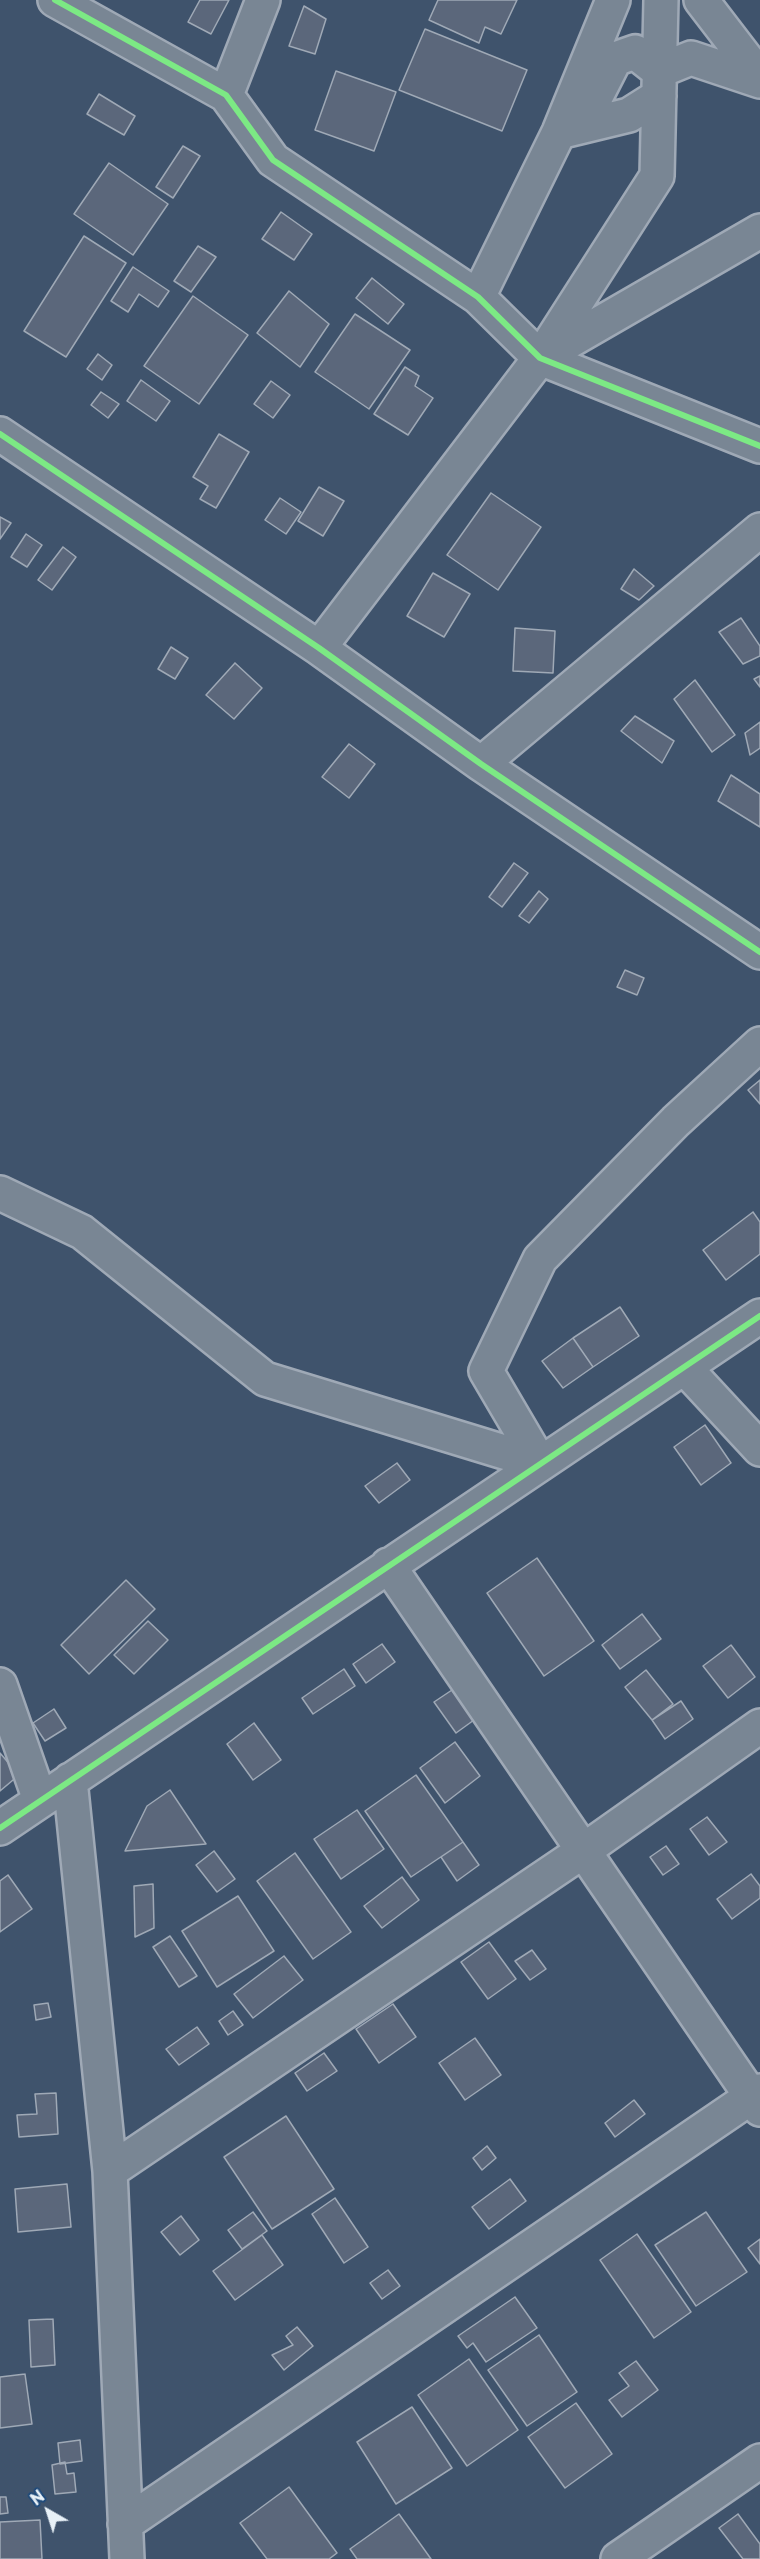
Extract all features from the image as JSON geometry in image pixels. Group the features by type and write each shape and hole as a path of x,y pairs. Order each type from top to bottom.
{"street":[{"path":"55,0 226,95 273,160 478,297 540,358 760,446"},
{"path":"226,95 263,0"},
{"path":"478,297 559,132 613,0"},
{"path":"319,648 540,358 657,176 661,0"},
{"path":"701,0 760,79"},
{"path":"559,132 590,108 615,59 635,52 659,83"},
{"path":"559,132 629,115 659,83 691,58 760,79"},
{"path":"540,358 760,231"},
{"path":"0,434 319,648 481,764 756,944"},
{"path":"481,764 760,530"},
{"path":"540,1463 486,1371 540,1259 676,1121 760,1044"},
{"path":"0,1192 82,1232 265,1379 540,1463"},
{"path":"0,1828 760,1316"},
{"path":"684,1367 760,1449"},
{"path":"125,2524 757,2099 388,1565"},
{"path":"0,1685 40,1800"},
{"path":"110,2171 584,1851 760,1726"},
{"path":"70,1780 110,2171 127,2559"},
{"path":"618,2559 760,2462"}],"building":[{"path":"200,0 229,0 211,34 188,22"},
{"path":"438,0 517,0 501,34 485,27 479,43 429,20"},
{"path":"304,6 326,19 315,54 289,46"},
{"path":"425,29 527,70 502,131 399,90"},
{"path":"336,71 396,92 374,151 315,130"},
{"path":"99,94 135,116 124,135 87,114"},
{"path":"183,146 200,156 173,198 156,187"},
{"path":"109,163 168,204 133,255 74,214"},
{"path":"281,212 312,234 294,260 262,239"},
{"path":"84,236 126,263 66,357 24,331"},
{"path":"198,246 216,257 191,292 174,281"},
{"path":"133,267 169,291 158,307 139,294 128,312 111,301"},
{"path":"372,278 404,304 388,324 356,298"},
{"path":"289,291 329,324 300,367 257,333"},
{"path":"193,296 248,335 199,404 144,366"},
{"path":"355,314 410,350 369,409 315,372"},
{"path":"98,354 112,365 102,380 87,369"},
{"path":"405,367 419,376 415,386 433,398 408,435 374,414"},
{"path":"141,380 170,401 156,421 127,401"},
{"path":"271,381 290,395 273,418 254,404"},
{"path":"101,392 119,404 108,418 91,405"},
{"path":"219,434 249,452 216,508 200,499 208,486 193,477"},
{"path":"319,487 344,501 323,536 298,521"},
{"path":"491,493 541,527 498,590 447,555"},
{"path":"280,498 301,512 286,534 265,520"},
{"path":"0,517 11,523 0,539"},
{"path":"26,534 42,545 27,567 11,557"},
{"path":"63,547 76,557 52,590 38,580"},
{"path":"634,569 654,586 639,600 621,589"},
{"path":"433,573 470,594 444,637 407,616"},
{"path":"741,618 760,646 760,656 743,664 719,632"},
{"path":"515,628 555,631 553,673 513,671"},
{"path":"171,647 188,658 175,679 158,669"},
{"path":"235,663 262,688 234,719 206,695"},
{"path":"760,676 760,687 754,679"},
{"path":"695,680 735,735 712,752 674,699"},
{"path":"635,716 674,741 662,763 621,731"},
{"path":"760,722 760,748 750,755 745,733"},
{"path":"349,744 375,764 349,798 322,777"},
{"path":"731,775 760,794 760,827 718,801"},
{"path":"514,863 528,873 502,907 489,897"},
{"path":"539,891 548,899 529,923 519,916"},
{"path":"625,970 644,978 637,995 617,987"},
{"path":"760,1080 760,1104 748,1090"},
{"path":"753,1212 760,1222 760,1254 726,1280 703,1250"},
{"path":"620,1307 639,1336 593,1367 573,1338"},
{"path":"573,1338 593,1367 563,1388 542,1361"},
{"path":"705,1425 731,1463 701,1485 674,1447"},
{"path":"397,1463 410,1480 379,1503 365,1486"},
{"path":"537,1558 594,1641 544,1676 487,1593"},
{"path":"126,1580 155,1609 89,1674 61,1645"},
{"path":"642,1614 661,1639 620,1669 602,1645"},
{"path":"148,1621 168,1640 134,1674 114,1655"},
{"path":"382,1644 395,1662 366,1683 353,1664"},
{"path":"731,1645 755,1677 728,1698 703,1666"},
{"path":"344,1669 355,1686 313,1714 302,1698"},
{"path":"646,1670 673,1704 652,1720 625,1687"},
{"path":"452,1690 474,1720 456,1733 434,1702"},
{"path":"681,1701 693,1719 665,1739 652,1720"},
{"path":"54,1709 66,1728 45,1741 33,1723"},
{"path":"254,1723 281,1760 253,1780 227,1744"},
{"path":"455,1742 480,1776 445,1803 420,1768"},
{"path":"0,1753 19,1775 0,1791"},
{"path":"416,1775 463,1842 411,1877 365,1811"},
{"path":"170,1790 206,1844 125,1851 147,1806"},
{"path":"357,1810 384,1849 341,1879 314,1839"},
{"path":"707,1817 727,1842 709,1855 690,1829"},
{"path":"463,1842 479,1865 457,1881 441,1857"},
{"path":"666,1846 679,1864 663,1875 650,1857"},
{"path":"214,1851 235,1879 217,1892 196,1865"},
{"path":"295,1853 351,1932 313,1959 257,1881"},
{"path":"751,1874 760,1886 760,1898 732,1919 717,1899"},
{"path":"8,1875 32,1909 0,1932 0,1881"},
{"path":"402,1877 419,1900 382,1928 364,1906"},
{"path":"153,1884 154,1928 135,1937 134,1886"},
{"path":"238,1896 274,1951 217,1987 182,1931"},
{"path":"170,1936 197,1976 179,1987 153,1947"},
{"path":"489,1942 516,1979 488,1999 461,1962"},
{"path":"532,1950 546,1969 530,1980 515,1961"},
{"path":"284,1956 303,1980 253,2018 234,1994"},
{"path":"48,2003 51,2017 36,2020 34,2005"},
{"path":"393,2004 416,2037 379,2063 356,2029"},
{"path":"233,2011 243,2025 228,2035 219,2021"},
{"path":"197,2027 209,2044 179,2065 166,2049"},
{"path":"475,2038 501,2075 465,2100 439,2063"},
{"path":"324,2053 337,2071 307,2091 295,2073"},
{"path":"56,2093 58,2134 19,2137 17,2115 37,2114 35,2094"},
{"path":"634,2100 645,2114 615,2137 605,2123"},
{"path":"286,2116 334,2189 272,2229 224,2157"},
{"path":"487,2146 496,2158 482,2170 473,2158"},
{"path":"510,2179 526,2201 489,2229 472,2207"},
{"path":"67,2184 71,2227 18,2232 15,2189"},
{"path":"335,2198 368,2247 344,2263 312,2214"},
{"path":"253,2212 267,2231 242,2249 228,2230"},
{"path":"706,2212 747,2272 696,2306 655,2245"},
{"path":"181,2216 199,2240 180,2255 161,2232"},
{"path":"637,2234 691,2312 654,2338 600,2260"},
{"path":"262,2235 283,2265 235,2300 213,2271"},
{"path":"760,2239 760,2264 748,2248"},
{"path":"388,2270 400,2286 382,2299 370,2283"},
{"path":"515,2297 537,2328 486,2362 473,2343 467,2348 458,2336"},
{"path":"53,2319 55,2365 31,2367 29,2320"},
{"path":"297,2327 313,2346 284,2370 272,2355 293,2345 286,2336"},
{"path":"539,2335 577,2392 527,2426 488,2370"},
{"path":"469,2359 518,2430 467,2466 418,2395"},
{"path":"636,2361 658,2390 622,2417 609,2400 629,2386 619,2373"},
{"path":"25,2374 32,2424 0,2428 0,2377"},
{"path":"576,2403 612,2454 565,2488 528,2437"},
{"path":"412,2407 452,2468 396,2504 357,2442"},
{"path":"80,2440 82,2461 60,2464 58,2443"},
{"path":"65,2462 67,2474 74,2473 76,2492 55,2494 52,2465"},
{"path":"289,2487 337,2553 329,2559 267,2559 240,2523"},
{"path":"0,2497 6,2497 8,2513 0,2514"},
{"path":"399,2514 431,2559 357,2559 350,2549"},
{"path":"738,2514 760,2544 760,2559 743,2559 719,2528"},
{"path":"40,2520 42,2559 0,2559 0,2522"}],"cycle path":[{"path":"55,0 226,95 273,160 478,297 540,358 760,446"},
{"path":"0,434 319,648 481,764 760,952"},
{"path":"0,1828 760,1316"}]}
